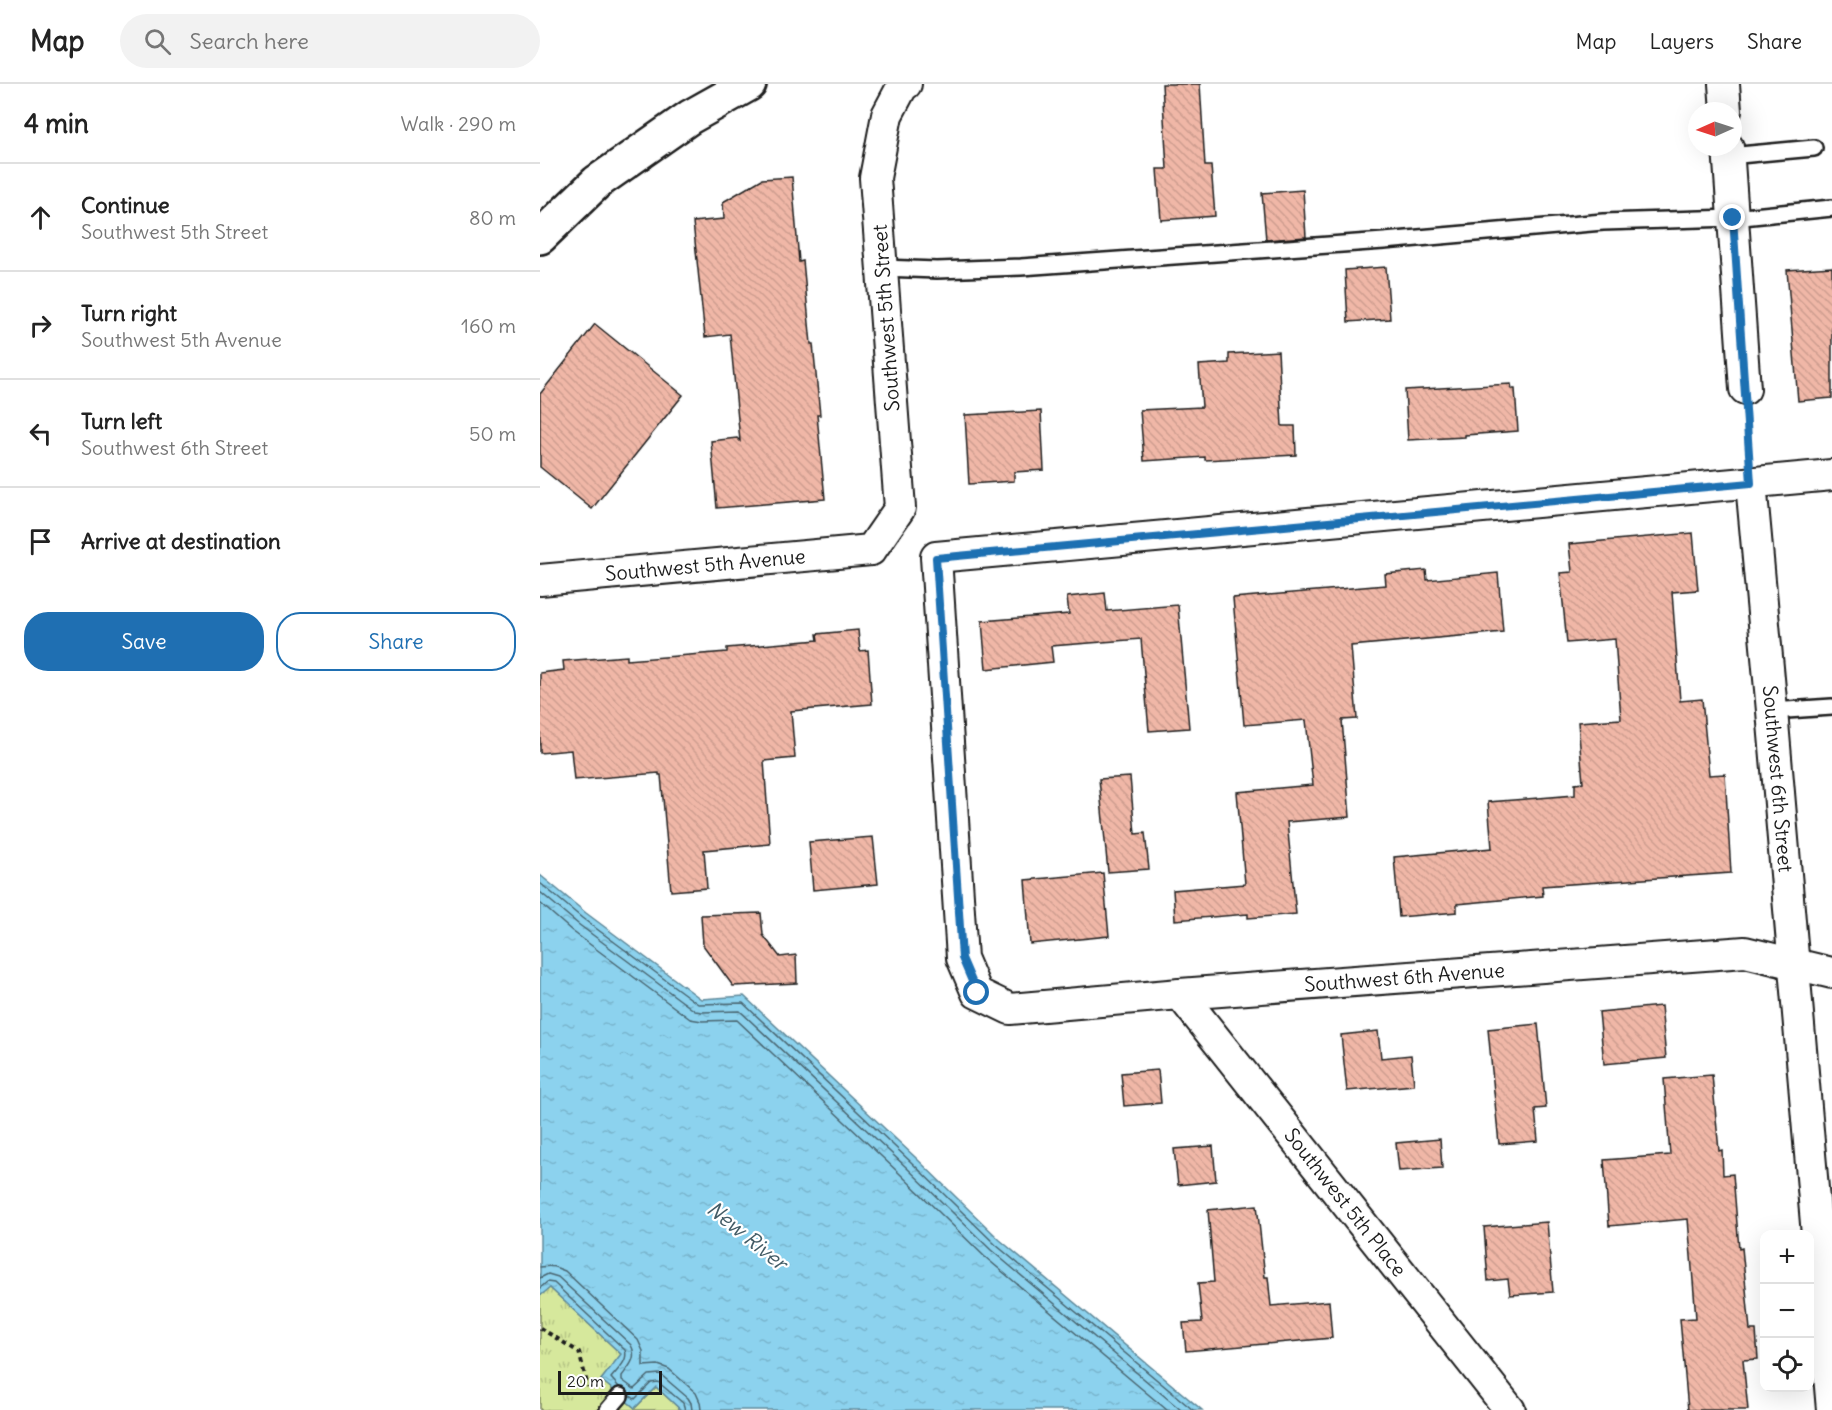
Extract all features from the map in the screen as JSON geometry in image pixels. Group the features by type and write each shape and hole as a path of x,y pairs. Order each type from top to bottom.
{"main road":[{"path":"540,237 597,182 690,117 749,84"}],"street":[{"name":"Southwest 5th Street","path":"871,550 900,508 875,178 887,115 903,85 906,84"},
{"path":"1724,84 1725,102"},
{"path":"1729,156 1745,389"},
{"path":"1751,483 1832,475"},
{"name":"Southwest 6th Avenue","path":"1751,483 936,558 962,958 977,993 1010,1009 1745,951 1832,973"},
{"name":"Southwest 6th Street","path":"1751,483 1832,1410"},
{"name":"Southwest 5th Avenue","path":"540,580 871,550"},
{"name":"Southwest 5th Place","path":"1180,994 1510,1410"}],"lane":[{"path":"1742,151 1814,148"},
{"path":"882,268 937,270 1021,267 1384,242 1603,222 1733,218 1832,208"},
{"path":"1772,711 1832,707"},
{"path":"608,1410 620,1396"}],"path":[{"path":"1745,389 1751,483"},
{"path":"540,1328 579,1352 588,1387"}],"green space":[{"path":"549,1287 622,1355 601,1380 635,1408 656,1387 681,1410 540,1410 540,1296"}],"water":[{"name":"New River","path":"540,875 586,913 701,999 744,996 1000,1240 1202,1410 681,1410 656,1387 635,1408 601,1380 621,1354 550,1288 540,1296"}],"building":[{"path":"1162,84 1200,84 1205,166 1211,166 1215,216 1161,220 1157,169 1167,169"},
{"path":"792,177 799,262 803,261 811,344 813,344 825,499 717,508 711,441 737,438 740,441 730,334 705,337 693,222 724,219 723,202 762,179"},
{"path":"1303,190 1306,237 1266,240 1262,193"},
{"path":"1386,267 1390,319 1348,322 1345,270"},
{"path":"1832,267 1832,398 1798,401 1787,270"},
{"path":"595,324 683,395 592,509 540,467 540,394"},
{"path":"1278,351 1282,426 1295,426 1296,455 1144,461 1140,410 1202,407 1199,365 1229,363 1229,354"},
{"path":"1511,384 1512,389 1515,389 1518,431 1408,440 1405,390"},
{"path":"1041,411 1044,470 1014,472 1014,481 969,484 965,415"},
{"path":"1693,533 1698,590 1672,592 1680,701 1702,699 1709,775 1725,774 1731,873 1542,886 1543,896 1457,904 1457,912 1399,917 1394,857 1492,848 1488,802 1575,795 1575,784 1583,783 1578,722 1621,719 1615,639 1567,643 1560,573 1572,572 1569,544"},
{"path":"1426,570 1427,580 1498,573 1503,632 1351,646 1357,719 1342,720 1350,817 1287,822 1296,914 1248,918 1248,914 1175,920 1173,890 1245,884 1237,792 1313,785 1306,720 1244,725 1233,598 1386,585 1385,574"},
{"path":"1105,593 1107,611 1178,605 1189,728 1149,731 1141,639 1051,646 1053,662 986,669 982,621 1069,614 1067,597"},
{"path":"858,630 860,651 868,650 872,704 791,711 795,758 764,761 770,844 704,850 707,888 671,891 659,773 574,780 571,750 540,753 540,673 564,670 563,661 627,656 627,660 727,652 727,648 818,640 817,634"},
{"path":"1130,777 1135,834 1145,833 1149,869 1108,872 1099,779"},
{"path":"873,837 878,884 813,890 809,842"},
{"path":"1103,873 1109,936 1030,944 1025,880"},
{"path":"761,913 763,935 780,957 796,955 797,983 733,986 703,945 701,915"},
{"path":"1661,1006 1666,1058 1604,1064 1599,1012"},
{"path":"1538,1024 1546,1108 1535,1109 1538,1141 1499,1144 1488,1029"},
{"path":"1378,1031 1381,1058 1411,1055 1414,1085 1347,1091 1341,1035"},
{"path":"1158,1070 1161,1103 1124,1106 1121,1073"},
{"path":"1712,1075 1723,1175 1733,1174 1739,1249 1742,1248 1750,1330 1756,1330 1758,1359 1743,1360 1748,1410 1688,1410 1680,1319 1696,1318 1688,1219 1609,1226 1604,1160 1670,1155 1664,1079"},
{"path":"1440,1139 1442,1168 1399,1171 1396,1143"},
{"path":"1213,1146 1216,1181 1178,1185 1174,1149"},
{"path":"1257,1205 1265,1277 1268,1277 1271,1306 1329,1301 1332,1338 1186,1351 1183,1323 1202,1322 1198,1283 1214,1282 1208,1210"},
{"path":"1547,1222 1553,1292 1510,1295 1508,1279 1488,1281 1484,1227"}],"route":[{"path":"977,993 962,958 936,558 1751,483 1733,218"}]}
